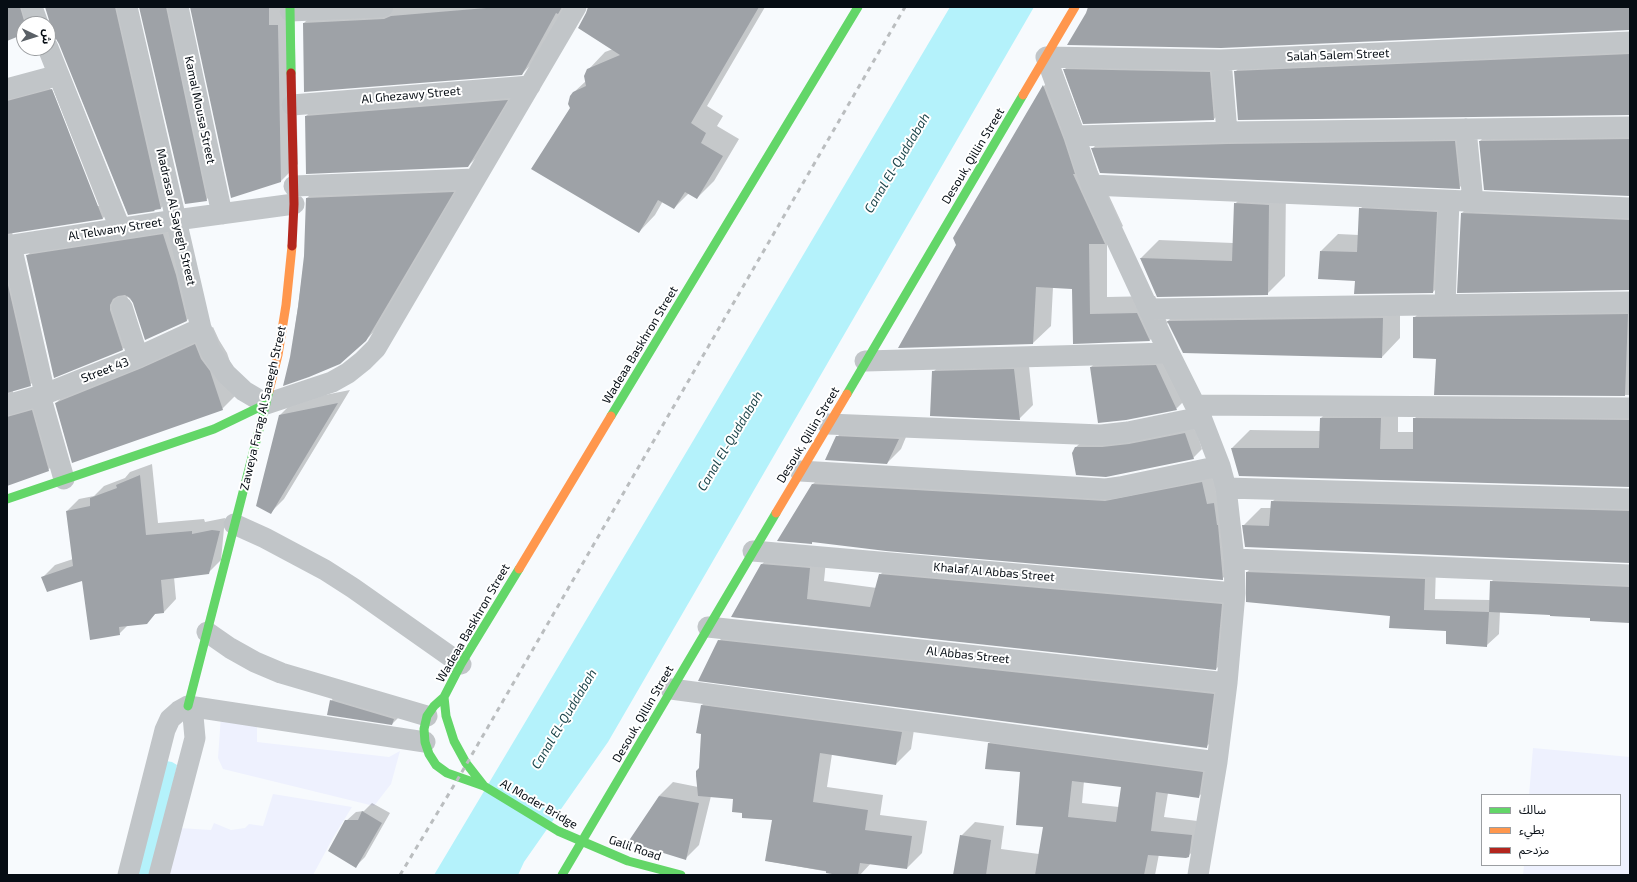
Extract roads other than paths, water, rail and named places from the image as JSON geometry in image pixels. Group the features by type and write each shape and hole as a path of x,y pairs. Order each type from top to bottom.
{"street":[{"name":"Madrasa Al Sayegh Street","path":"127,7 201,328 211,352 226,374 244,391 266,404"},
{"name":"Kamal Mousa Street","path":"178,7 222,214"},
{"path":"290,9 383,7"},
{"path":"7,499 214,429 266,404 332,382 363,362 376,348 576,7"},
{"name":"Wadeaa Baskhron Street","path":"427,716 434,706 444,697 461,664 858,7"},
{"name":"Desouk, Qillin Street","path":"562,875 1075,7"},
{"name":"Zaweya Farag Al Saaegh Street","path":"188,706 278,355 286,305 292,255 294,195 290,9"},
{"name":"Salah Salem Street","path":"1046,57 1221,60 1630,42"},
{"path":"51,56 120,228"},
{"path":"1046,57 1076,136 1091,185 1198,411 1220,466 1226,488 1234,559 1235,593 1227,683 1217,762 1198,875"},
{"path":"1221,60 1227,132"},
{"path":"7,89 59,75"},
{"name":"Al Ghezawy Street","path":"292,105 530,86"},
{"path":"1076,136 1227,132 1630,127"},
{"path":"1466,129 1473,202"},
{"name":"Al Telwany Street","path":"9,245 222,214 294,195 476,179"},
{"path":"1091,185 1630,208"},
{"path":"1445,305 1449,201"},
{"path":"9,245 42,394 64,479"},
{"path":"1149,309 1630,302"},
{"path":"122,307 138,357"},
{"name":"Street 43","path":"7,405 42,394 138,357 201,328"},
{"path":"865,361 1170,353"},
{"path":"828,424 1100,435 1128,432 1198,411 1630,408"},
{"path":"800,471 1106,489 1220,466"},
{"path":"1226,488 1630,499"},
{"path":"234,524 265,538 325,570 354,588 461,664"},
{"name":"Khalaf Al Abbas Street","path":"753,551 1235,593"},
{"path":"1234,559 1630,576"},
{"name":"Al Abbas Street","path":"708,627 1227,683"},
{"path":"207,632 230,648 255,662 281,673 427,716 424,729 425,742 429,754 436,765 446,773 484,786"},
{"path":"671,689 1217,762"},
{"name":"Wadeaa Baskhron Street","path":"444,697 446,716 454,741 466,763 484,786"},
{"path":"159,875 195,738 193,716 188,706"},
{"path":"128,875 165,730 170,719 179,711 188,706 425,742"},
{"name":"Al Moder Bridge","path":"484,786 558,831 582,842"},
{"name":"Galil Road","path":"582,842 628,861 681,875"}],"water":[{"name":"Canal El-Quddabah","path":"950,7 1034,7 608,742 524,862 518,875 434,875 693,441"},
{"path":"166,761 177,765 153,875 137,875"}],"railway":[{"path":"400,875 459,777 905,7"}]}
